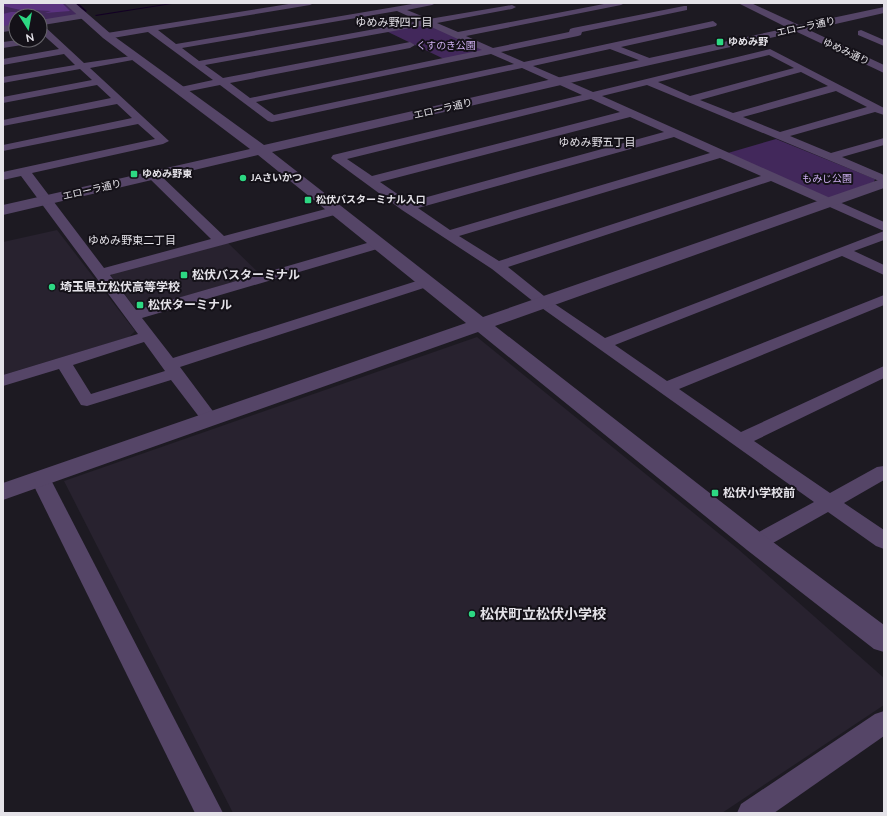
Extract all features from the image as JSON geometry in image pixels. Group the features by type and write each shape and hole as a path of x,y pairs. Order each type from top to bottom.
{"street":[{"path":"68,3 107,36 262,150 379,244 483,324 756,543 884,641"},
{"path":"107,36 308,3 338,19"},
{"path":"175,48 432,3"},
{"path":"458,35 622,3"},
{"path":"248,101 687,10 674,3"},
{"name":"ゆめみ通り","path":"743,3 884,69"},
{"path":"197,64 514,7 649,61"},
{"path":"399,9 884,227"},
{"name":"エローラ通り","path":"3,210 649,61 884,10"},
{"path":"48,22 83,16"},
{"path":"150,29 272,119 713,24 701,18"},
{"path":"876,29 862,33 884,43"},
{"path":"180,90 413,46 380,30"},
{"path":"3,176 163,142 82,66 66,52 48,40"},
{"path":"3,62 66,52"},
{"path":"880,110 770,52 337,158 448,235 497,266 544,303 884,541"},
{"path":"429,54 443,61"},
{"path":"3,80 135,57"},
{"path":"690,99 802,69"},
{"path":"3,100 99,82"},
{"path":"648,82 884,179"},
{"path":"732,117 837,87"},
{"path":"3,123 119,100"},
{"path":"779,136 880,110"},
{"path":"369,181 631,113"},
{"path":"3,148 141,120"},
{"path":"407,207 675,133"},
{"path":"831,157 884,141"},
{"path":"448,235 721,154"},
{"path":"24,171 209,418"},
{"path":"154,176 221,241"},
{"path":"497,266 771,177"},
{"path":"3,492 209,418 884,184"},
{"path":"101,274 337,210"},
{"path":"603,344 884,235"},
{"path":"132,316 379,244"},
{"path":"842,251 884,271"},
{"path":"63,362 87,401 172,369 428,282"},
{"path":"665,388 884,300"},
{"path":"3,381 148,336"},
{"path":"740,440 884,371"},
{"path":"756,543 884,472"},
{"path":"40,478 209,813"},
{"path":"751,813 884,722"}],"shaded area":[{"path":"3,3 62,3 70,11 48,13 51,11 48,11 48,8 12,8 3,6"},
{"path":"8,13 8,26 3,27 3,14"},
{"name":"埼玉県立松伏高等学校","path":"57,230 135,331 129,337 3,375 3,242"},
{"name":"松伏バスターミナル","path":"228,243 260,274 141,309 135,308 111,276 113,273"},
{"name":"松伏町立松伏小学校","path":"477,337 738,549 884,678 884,705 722,813 233,813 64,481"}],"green space":[{"path":"3,3 68,3 80,16 48,21 48,8 8,8 8,27 3,28"},
{"name":"くすのき公園","path":"427,23 487,50 444,59 386,31"},
{"name":"もみじ公園","path":"776,139 875,179 874,182 832,197 824,197 728,153"}],"waterway":[{"path":"76,3 86,11"},
{"path":"96,15 177,3"}],"place":[{"name":"ゆめみ野","path":"720,42"},
{"name":"ゆめみ野東","path":"134,174"},
{"name":"JAさいかつ","path":"243,178"},
{"name":"松伏バスターミナル入口","path":"308,200"},
{"name":"松伏バスターミナル","path":"184,275"},
{"name":"埼玉県立松伏高等学校","path":"52,287"},
{"name":"松伏ターミナル","path":"140,305"},
{"name":"松伏小学校前","path":"715,493"},
{"name":"松伏町立松伏小学校","path":"472,614"}],"district":[{"name":"ゆめみ野四丁目","path":"394,22"},
{"name":"ゆめみ野五丁目","path":"597,142"},
{"name":"ゆめみ野東二丁目","path":"132,240"}]}
